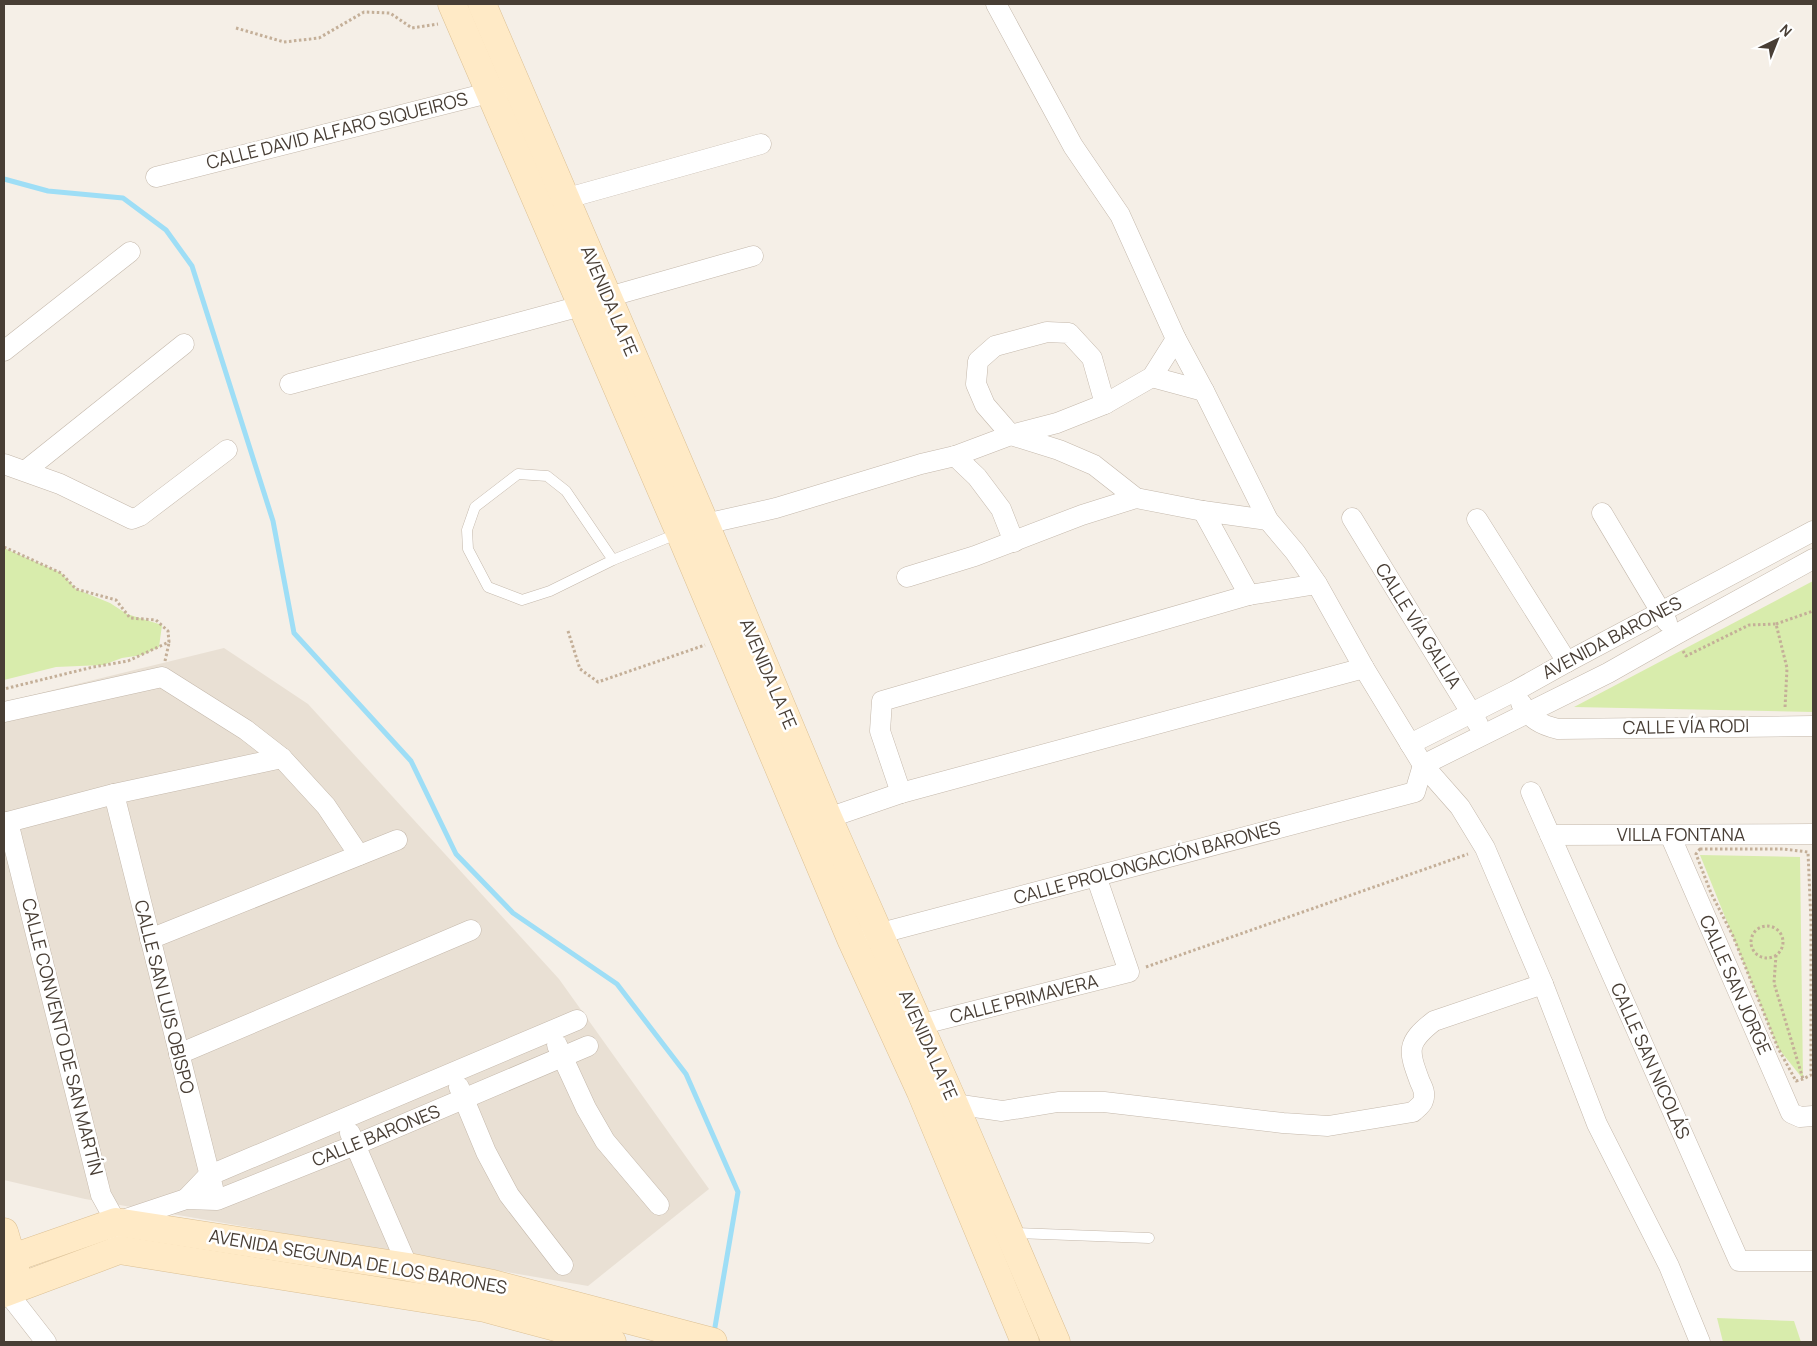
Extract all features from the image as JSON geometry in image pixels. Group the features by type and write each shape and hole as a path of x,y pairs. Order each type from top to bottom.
{"street":[{"name":"AVENIDA LA FE","path":"482,4 705,524 828,818 880,933 1056,1342"},
{"path":"996,4 1073,146 1120,215 1176,339 1268,520 1295,552 1317,584 1364,668 1423,765 1460,807 1485,848 1543,984 1597,1124 1669,1266 1700,1342"},
{"name":"AVENIDA LA FE","path":"455,12 680,533 852,941 921,1092 1025,1342"},
{"name":"CALLE DAVID ALFARO SIQUEIROS","path":"156,177 518,86"},
{"path":"564,199 761,144"},
{"path":"4,351 130,252"},
{"path":"608,297 754,256"},
{"path":"290,384 581,306"},
{"path":"1105,404 1092,358 1069,333 1047,332 995,346 978,361 976,384 985,405 1011,435 1059,450 1094,465 1136,498 1203,511 1268,520"},
{"path":"680,533 705,524 776,508 921,464 954,456 1011,435 1057,423 1105,404 1152,377 1176,339"},
{"path":"25,471 184,344"},
{"path":"1152,377 1204,391"},
{"path":"4,464 60,484 132,519 140,516 227,450"},
{"path":"954,456 978,477 1000,509 1014,542"},
{"path":"907,577 1014,542 1082,515 1136,498"},
{"path":"1203,511 1249,595"},
{"path":"1602,514 1675,635"},
{"name":"CALLE VÍA GALLIA","path":"1352,518 1483,735"},
{"path":"1477,519 1567,662"},
{"name":"AVENIDA BARONES","path":"1410,744 1515,692 1567,662 1813,531"},
{"name":"AVENIDA BARONES","path":"1423,765 1608,673 1813,559"},
{"path":"901,792 880,732 882,701 1249,595 1317,584"},
{"path":"828,818 901,792 1364,668"},
{"path":"4,712 162,677 246,730 282,758 326,806 359,855"},
{"path":"1515,692 1527,713"},
{"name":"CALLE VÍA RODI","path":"1527,713 1543,726 1558,729 1813,726"},
{"path":"6,823 114,794 282,758"},
{"name":"CALLE PROLONGACIÓN BARONES","path":"852,941 1415,792 1423,765"},
{"name":"CALLE SAN NICOLÁS","path":"1531,792 1739,1261 1813,1260"},
{"name":"CALLE SAN LUIS OBISPO","path":"114,794 208,1176 217,1200"},
{"name":"CALLE CONVENTO DE SAN MARTÍN","path":"6,823 101,1195 116,1222 119,1250"},
{"name":"VILLA FONTANA","path":"1550,835 1670,835 1811,843"},
{"name":"CALLE SAN JORGE","path":"1670,835 1791,1112 1800,1117 1813,1116"},
{"path":"150,938 398,840"},
{"path":"1096,876 1129,972"},
{"path":"179,1054 471,930"},
{"name":"CALLE PRIMAVERA","path":"919,1025 1129,972"},
{"path":"921,1092 954,1104 1002,1111 1058,1102 1104,1102 1283,1123 1328,1126 1413,1112 1423,1102 1425,1092 1412,1060 1412,1046 1420,1033 1434,1021 1543,984"},
{"name":"CALLE BARONES","path":"186,1199 208,1176 577,1020"},
{"path":"551,1032 586,1108 605,1141 659,1205"},
{"name":"CALLE BARONES","path":"116,1222 186,1199 217,1200 355,1145 588,1046"},
{"path":"453,1074 486,1152 509,1195 563,1265"},
{"path":"344,1119 408,1267"},
{"name":"AVENIDA SEGUNDA DE LOS BARONES","path":"7,1259 116,1222 408,1267 493,1284 713,1342"},
{"path":"4,1232 9,1289 33,1332"},
{"name":"AVENIDA SEGUNDA DE LOS BARONES","path":"9,1289 119,1250 485,1308 612,1342"}],"lane":[{"path":"613,560 566,491 547,476 518,474 475,507 467,530 468,548 488,587 522,600 550,591 613,560 680,533"},
{"path":"1009,1233 1149,1238"}],"path":[{"path":"236,28 284,42 319,38 364,12 390,13 412,28 455,12"},
{"path":"4,546 61,573 76,589 116,600 130,618 156,620 168,631 169,642 128,661 93,667 4,689"},
{"path":"1675,635 1686,656 1749,625 1776,624 1813,611"},
{"path":"1776,624 1787,668 1785,713"},
{"path":"568,630 580,669 598,682 724,639"},
{"path":"1745,849 1700,849 1696,854 1778,1048 1796,1081 1811,1074 1811,843"},
{"path":"1129,972 1485,848"},
{"path":"1776,955 1766,958 1761,957 1753,950 1751,940 1755,930 1770,926 1780,931 1783,941 1780,952 1776,955 1774,983 1803,1079"}],"shaded area":[{"path":"224,648 308,704 559,979 709,1189 588,1286 85,1199 4,1180 4,702"}],"green space":[{"path":"4,548 61,573 76,589 110,603 127,614 162,625 159,647 142,655 122,658 103,665 56,667 4,680"},
{"path":"1813,581 1813,712 1574,707"},
{"path":"1700,855 1800,857 1803,1079 1778,1048"},
{"path":"1717,1318 1794,1321 1801,1342 1723,1342"}],"waterway":[{"path":"4,179 48,191 123,198 166,230 192,266 273,521 294,633 411,761 456,854 513,913 617,984 686,1074 738,1192 715,1327"}]}
